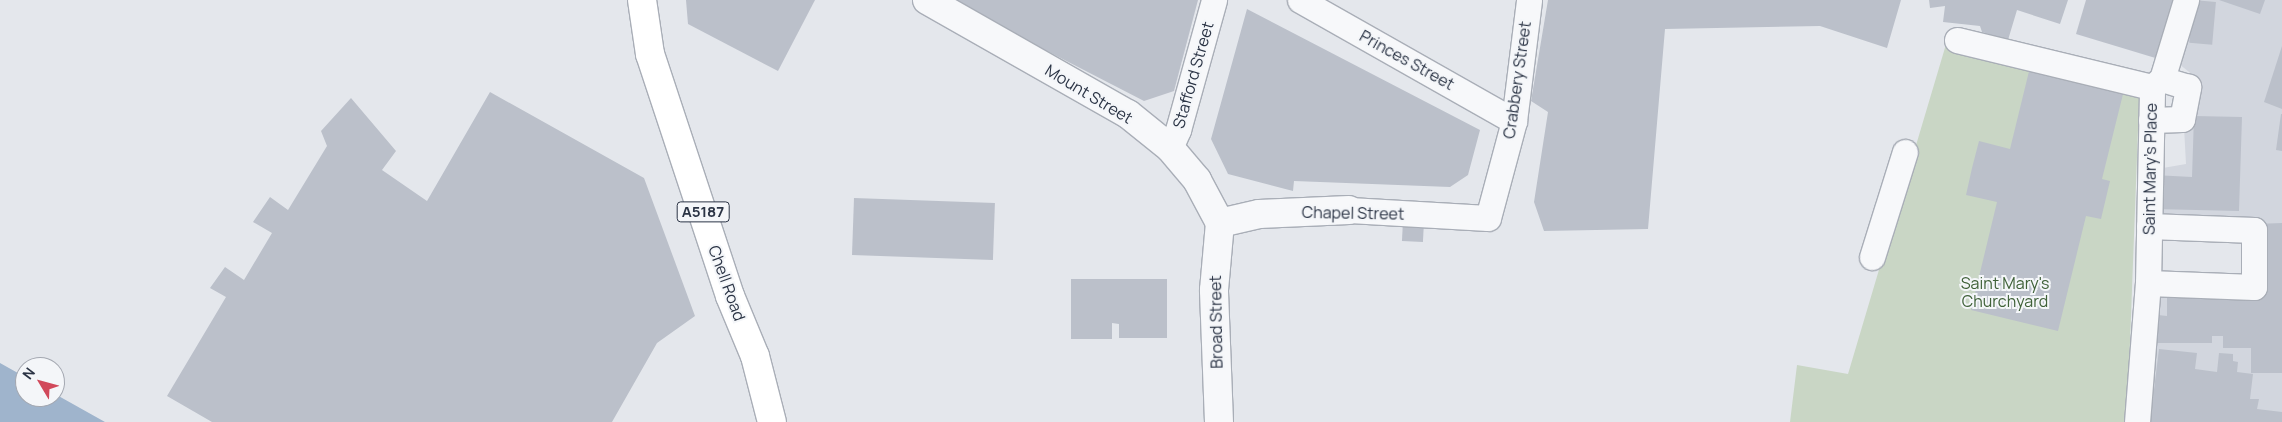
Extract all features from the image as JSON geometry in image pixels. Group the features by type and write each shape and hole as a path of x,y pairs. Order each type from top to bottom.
{"highway":[{"name":"Chell Road","path":"642,0 650,54 730,296 755,356 772,422"}],"street":[{"name":"Mount Street","path":"926,0 1128,114 1170,148 1197,180 1220,223"},
{"name":"Stafford Street","path":"1170,148 1178,130 1214,0"},
{"name":"Princes Street","path":"1300,0 1514,120"},
{"name":"Crabbery Street","path":"1488,218 1514,120 1528,0"},
{"path":"2151,120 2182,119 2188,87 2157,83 2186,0"},
{"name":"Saint Mary's Place","path":"1957,40 2157,83 2151,120 2148,283 2138,422"},
{"path":"1872,257 1905,152"},
{"name":"Chapel Street","path":"1220,223 1259,214 1349,210 1488,218"},
{"name":"Broad Street","path":"1219,422 1214,290 1220,223"},
{"path":"2148,283 2254,287 2254,230 2149,226"}],"shaded area":[{"path":"2197,0 2282,0 2282,422 2150,422 2155,293 2249,294 2254,217 2157,218 2157,169 2186,164 2184,127 2198,79 2179,64"}],"green space":[{"name":"Saint Mary's Churchyard","path":"1947,41 2140,77 2127,422 1790,422 1797,365 1848,374"}],"water":[{"path":"0,363 15,371 15,407 65,407 65,400 105,422 0,422"}],"building":[{"path":"686,0 815,0 778,71 688,24"},
{"path":"948,0 1198,0 1174,91 1144,101"},
{"path":"1548,0 1901,0 1887,48 1820,26 1665,29 1648,229 1544,231 1534,202 1548,112 1531,101"},
{"path":"1929,0 2068,0 2060,24 2017,10 2008,40 1982,32 1980,26 1943,22 1945,6 1930,8"},
{"path":"2086,0 2180,0 2162,60 2076,34"},
{"path":"2193,0 2216,2 2212,45 2189,43"},
{"path":"2219,0 2265,0 2260,14"},
{"path":"1247,9 1480,130 1468,175 1450,187 1294,181 1293,191 1228,174 1211,139"},
{"path":"2282,46 2282,109 2264,102"},
{"path":"2032,59 2126,82 2102,179 2110,181 2101,219 2086,216 2058,331 1971,310 1997,202 1966,195 1972,168 1979,141 2010,149"},
{"path":"490,92 644,178 695,316 657,343 612,422 212,422 167,396 226,297 210,288 225,267 244,280 272,233 253,222 270,197 288,210 327,146 321,131 351,98 396,151 382,170 427,201"},
{"path":"2282,114 2282,151 2276,150"},
{"path":"2194,116 2242,117 2239,211 2153,209 2154,175 2192,177"},
{"path":"854,198 995,203 993,260 852,255"},
{"path":"1403,221 1424,222 1423,242 1402,241"},
{"path":"2282,223 2282,373 2251,373 2251,348 2223,348 2223,336 2212,336 2212,343 2155,343 2158,315 2167,316 2167,293 2257,295 2256,224"},
{"path":"1071,279 1167,279 1167,338 1119,338 1119,324 1112,323 1112,339 1071,339"},
{"path":"2159,349 2197,353 2195,369 2217,372 2219,353 2233,354 2233,361 2238,362 2237,372 2253,374 2250,399 2259,399 2257,409 2282,412 2282,422 2150,422"}]}
